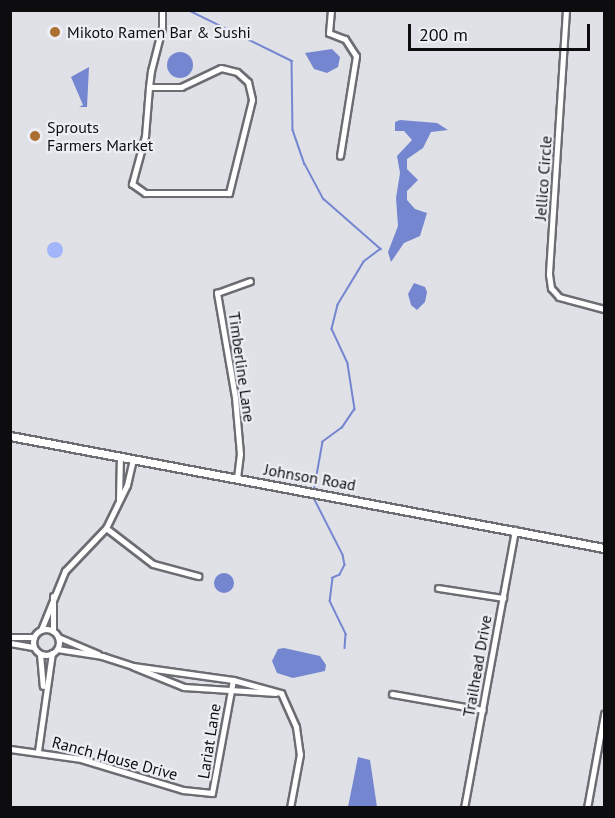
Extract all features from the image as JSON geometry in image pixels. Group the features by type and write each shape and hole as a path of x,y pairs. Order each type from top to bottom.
{"street":[{"path":"149,87 181,87 221,68 237,72 248,82 252,100 229,193 145,193 134,188 132,176 145,135 149,87 162,10"},
{"path":"331,10 329,33 351,45 356,63 344,113 340,156"},
{"name":"Jellico Circle","path":"566,10 550,288 572,303 604,309"},
{"name":"Timberline Lane","path":"237,478 240,454 235,397 217,293 250,281"},
{"name":"Johnson Road","path":"10,436 322,492 604,548"},
{"path":"119,499 120,456"},
{"path":"33,647 34,637 41,630 65,571 106,528 133,459"},
{"path":"106,528 153,564 198,576"},
{"name":"Trailhead Drive","path":"465,807 515,530"},
{"path":"438,588 503,598"},
{"path":"53,596 53,632 58,638 132,666 233,680 280,693 296,727 300,754 291,807"},
{"path":"41,630 53,632"},
{"path":"10,637 34,637"},
{"path":"43,693 58,638"},
{"path":"10,643 33,647 40,654 43,693 38,751"},
{"path":"40,654 54,651 102,656"},
{"path":"132,666 144,674 184,687 231,692 280,693"},
{"name":"Lariat Lane","path":"212,793 233,680"},
{"path":"392,694 483,710"},
{"path":"587,807 604,714"},
{"name":"Ranch House Drive","path":"10,749 38,751 81,759 183,790 212,793"}],"shaded area":[{"path":"332,49 340,57 338,67 327,73 314,69 305,53"},
{"path":"180,52 189,56 193,65 189,74 180,78 171,74 167,65 171,56"},
{"path":"89,67 87,107 79,107 83,105 71,77"},
{"path":"400,120 437,123 448,130 431,132 423,148 407,159 407,169 418,180 407,191 407,200 415,209 427,213 420,236 404,243 391,262 388,252 398,226 396,198 400,173 397,156 412,140 404,131 395,131 395,122"},
{"path":"55,242 61,244 63,250 61,256 55,258 49,256 47,250 49,244"},
{"path":"414,283 425,287 427,292 425,302 417,310 411,305 408,294"},
{"path":"224,573 231,576 234,583 231,590 224,593 217,590 214,583 217,576"},
{"path":"284,648 320,656 326,665 325,671 293,678 277,673 272,661 278,649"},
{"path":"358,757 370,760 377,807 348,807"}],"waterway":[{"path":"188,10 292,61 293,130 305,164 324,199 381,249 364,262 338,305 332,329 348,364 355,409 342,428 323,442 314,492"},
{"path":"313,496 343,555 345,565 340,575 333,578 330,601 346,634 345,648"}],"place":[{"name":"Mikoto Ramen Bar & Sushi","path":"55,32"},
{"name":"Sprouts Farmers Market","path":"35,136"}]}
